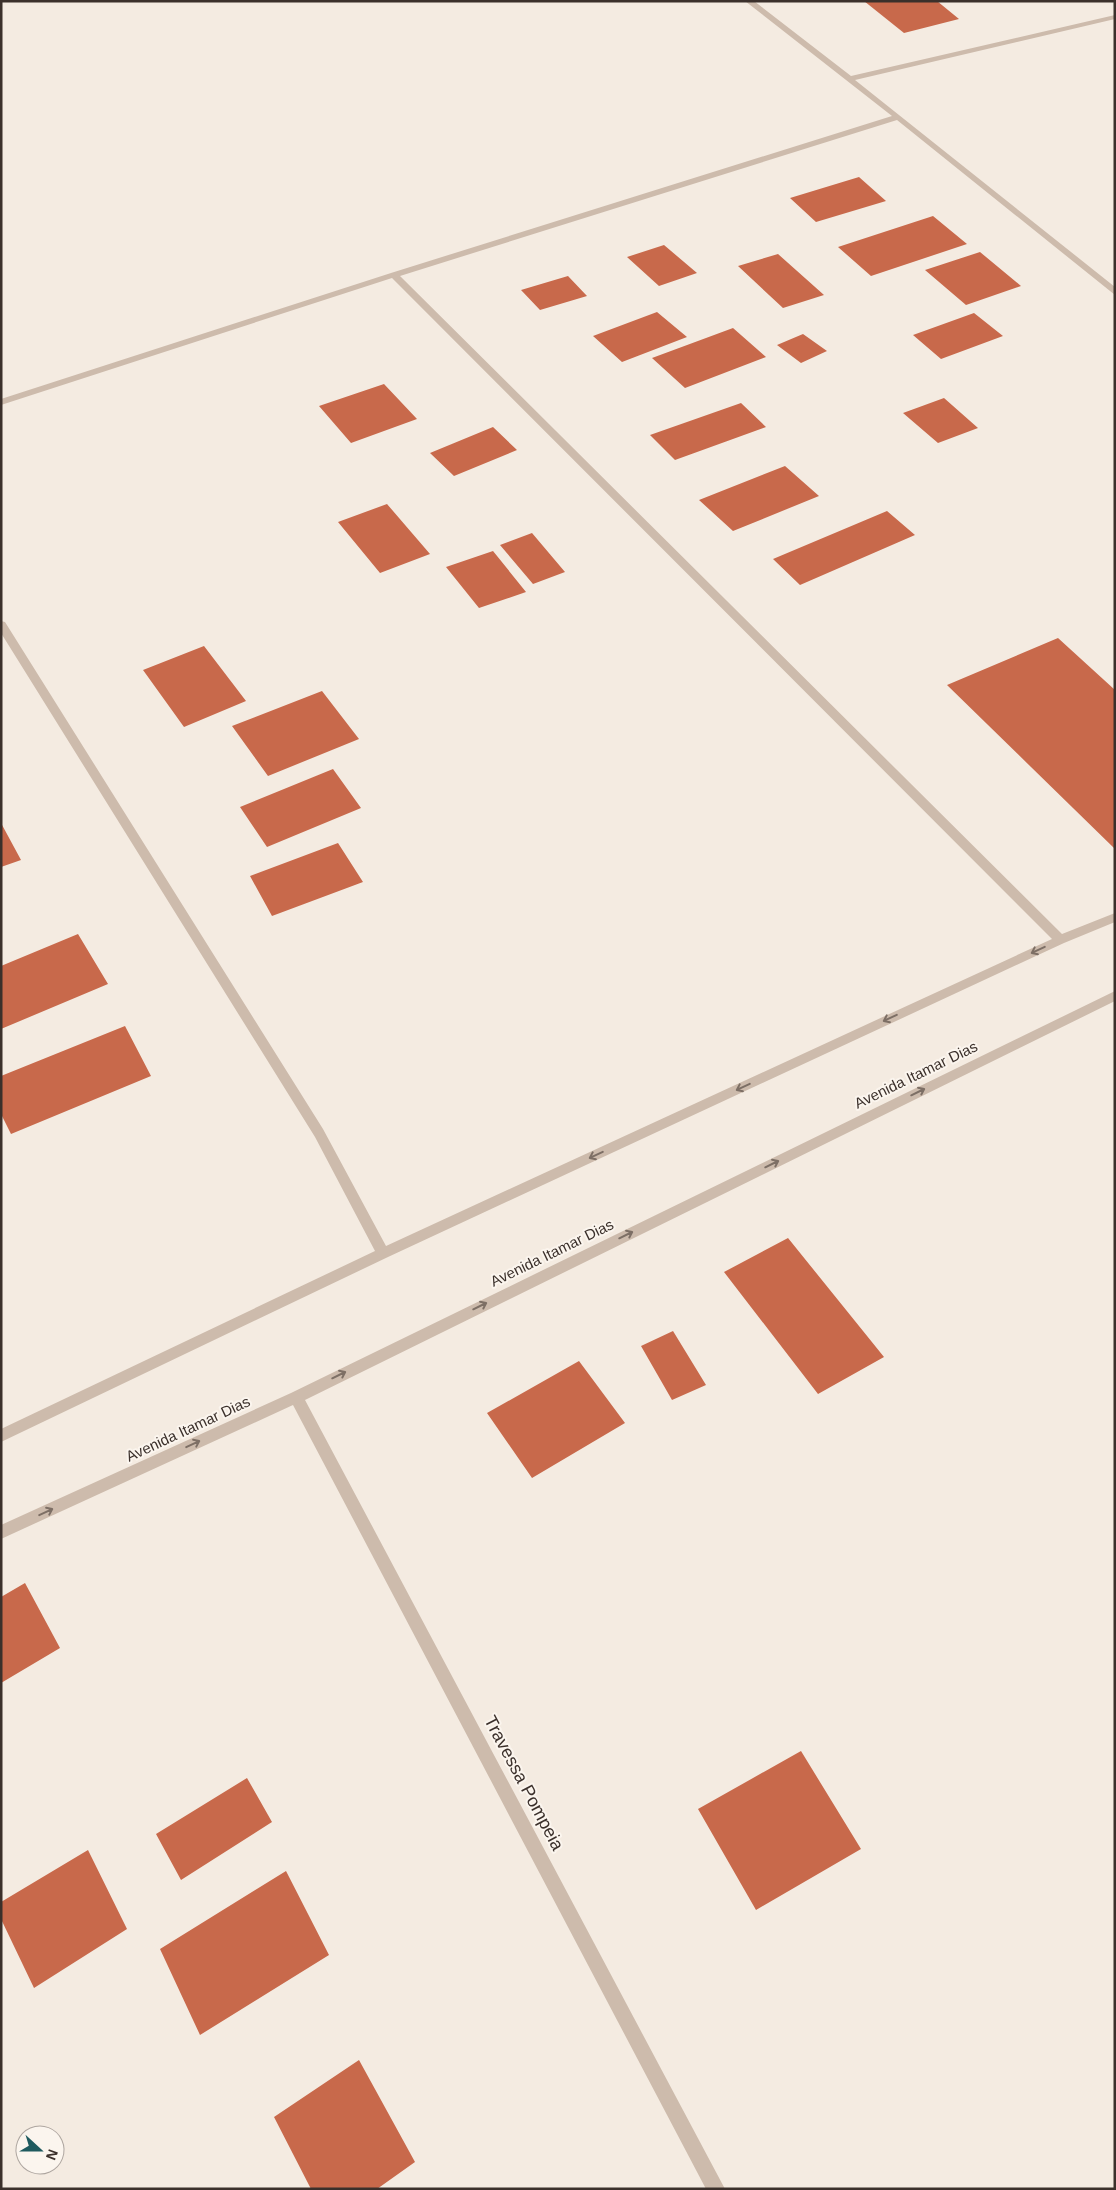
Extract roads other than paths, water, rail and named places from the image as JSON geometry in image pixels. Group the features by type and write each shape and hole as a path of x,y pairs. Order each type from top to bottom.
{"street":[{"path":"749,1 898,117 1115,292"},
{"path":"849,79 1115,17"},
{"path":"1,402 394,275 898,117"},
{"path":"394,275 1060,940"},
{"path":"1,624 319,1133 382,1253"},
{"path":"1,1436 382,1253 1060,940 1115,917"},
{"name":"Avenida Itamar Dias","path":"1,1532 296,1397 1115,996"},
{"name":"Travessa Pompeia","path":"296,1397 716,2189"}]}
